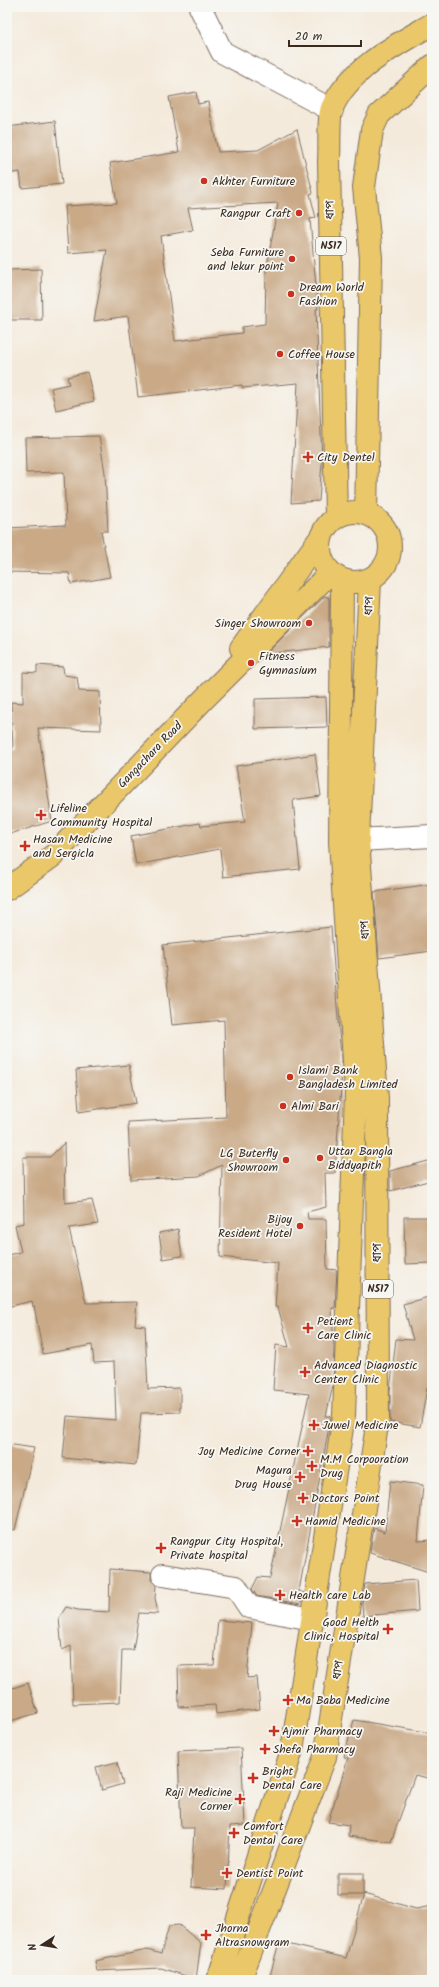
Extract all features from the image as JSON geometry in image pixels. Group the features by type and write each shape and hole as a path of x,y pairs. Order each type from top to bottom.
{"main road":[{"name":"ধাপ","path":"336,517 329,160 332,110 345,88 368,65 432,24"},
{"path":"320,537 327,525 336,517 346,513 356,512 366,514 371,258 364,187 372,130 379,115 432,66"},
{"name":"ধাপ","path":"320,537 319,550 323,563 336,577 351,583 370,580 381,571 388,559 390,546 387,532 378,521 366,514"},
{"name":"Gangachara Road","path":"204,699 320,537"},
{"name":"ধাপ","path":"218,1980 292,1750 344,1415 356,1093 349,840 336,577"},
{"name":"Gangachara Road","path":"7,889 54,855 204,699 336,577"},
{"name":"ধাপ","path":"240,1980 325,1757 378,1419 377,1098 349,840 370,580"}],"street":[{"path":"200,7 222,52 332,110"},
{"path":"349,840 432,836"},
{"path":"163,1575 236,1587 249,1607 312,1620"}],"building":[{"path":"196,92 198,104 208,102 218,152 258,150 297,129 313,193 310,194 316,218 310,219 318,309 316,309 322,462 319,501 291,503 298,383 242,388 242,385 138,397 128,316 94,321 107,250 68,253 65,206 117,203 110,163 179,152 169,97","holes":["278,203 266,272 265,324 242,327 242,333 175,341 161,236 193,230 188,208"]},
{"path":"55,121 62,184 22,188 20,172 7,174 7,127"},
{"path":"41,269 42,320 7,320 7,270"},
{"path":"87,372 94,401 56,410 51,388 69,384 67,377"},
{"path":"99,436 105,473 108,531 101,531 110,577 71,584 69,573 7,572 7,528 66,525 64,472 26,473 25,438"},
{"name":"Singer Showroom","path":"325,596 329,598 329,647 266,654"},
{"path":"37,665 63,667 64,675 77,677 79,691 100,692 101,730 38,728 52,821 7,835 7,749 13,748 11,702 23,703 23,672 37,673"},
{"path":"326,697 327,727 255,729 255,699"},
{"path":"315,754 321,796 293,800 300,869 223,877 220,849 136,865 131,836 200,823 201,826 245,822 236,766"},
{"path":"432,884 432,951 379,958 374,892"},
{"path":"331,927 342,1072 335,1173 325,1173 326,1207 307,1212 308,1219 326,1219 327,1269 337,1270 335,1308 332,1308 334,1349 333,1385 326,1416 331,1416 299,1591 304,1593 300,1604 257,1596 252,1589 258,1577 270,1578 309,1394 273,1390 276,1345 289,1347 278,1307 275,1307 278,1263 220,1257 222,1165 199,1176 131,1180 128,1122 226,1117 224,1020 172,1025 163,945"},
{"path":"129,1065 136,1103 79,1112 76,1070"},
{"path":"64,1143 65,1203 92,1200 98,1224 69,1228 86,1303 137,1302 135,1325 145,1326 148,1389 180,1388 180,1412 141,1413 136,1465 63,1458 67,1416 116,1420 114,1362 94,1363 92,1345 43,1354 32,1301 7,1307 7,1255 21,1252 15,1225 24,1223 23,1157 50,1157"},
{"path":"432,1160 432,1180 390,1191 390,1171"},
{"path":"404,1217 432,1217 432,1263 405,1264"},
{"path":"178,1229 182,1256 163,1259 159,1233"},
{"path":"432,1296 432,1388 427,1388 420,1427 390,1422 390,1391 396,1339 413,1340 403,1304"},
{"path":"7,1444 34,1448 15,1530 7,1529"},
{"path":"390,1481 423,1485 418,1541 432,1540 432,1573 370,1553 374,1528 385,1532"},
{"path":"110,1569 151,1572 151,1580 156,1585 155,1598 158,1614 139,1613 133,1650 122,1650 120,1702 73,1704 71,1646 62,1650 59,1618 66,1607 78,1610 109,1612"},
{"path":"416,1580 418,1611 363,1616 362,1604 365,1584"},
{"path":"218,1620 252,1623 247,1678 257,1677 260,1709 216,1714 215,1705 179,1707 178,1666 214,1665"},
{"path":"28,1683 38,1713 7,1722 7,1690"},
{"path":"354,1720 432,1733 432,1779 415,1775 391,1842 348,1836 349,1825 328,1822 348,1758 344,1757"},
{"path":"241,1748 245,1825 230,1826 227,1889 191,1887 194,1828 181,1828 178,1751"},
{"path":"117,1762 123,1784 102,1790 96,1767"},
{"path":"338,1873 363,1873 363,1895 338,1895"},
{"path":"364,1894 416,1909 432,1906 432,1980 269,1980 279,1942 346,1958"},
{"path":"179,1925 201,1943 196,1979 161,1968 97,1971 95,1961 147,1950 161,1954 169,1926"}],"place":[{"name":"Akhter Furniture","path":"204,181"},
{"name":"Rangpur Craft","path":"299,213"},
{"name":"Seba Furniture and lekur point","path":"292,259"},
{"name":"Dream World Fashion","path":"291,294"},
{"name":"Coffee House","path":"280,354"},
{"name":"City Dentel","path":"308,457"},
{"name":"Singer Showroom","path":"309,623"},
{"name":"Fitness Gymnasium","path":"251,663"},
{"name":"Lifeline Community Hospital","path":"41,815"},
{"name":"Hasan Medicine and Sergicla","path":"25,846"},
{"name":"Islami Bank Bangladesh Limited","path":"290,1077"},
{"name":"Almi Bari","path":"283,1106"},
{"name":"Uttar Bangla Biddyapith","path":"320,1158"},
{"name":"LG Buterfly Showroom","path":"286,1160"},
{"name":"Bijoy Resident Hotel","path":"300,1226"},
{"name":"Petient Care Clinic","path":"308,1328"},
{"name":"Advanced Diagnostic Center Clinic","path":"305,1372"},
{"name":"Juwel Medicine","path":"314,1425"},
{"name":"Joy Medicine Corner","path":"308,1451"},
{"name":"M.M Corpooration Drug","path":"312,1466"},
{"name":"Magura Drug House","path":"300,1477"},
{"name":"Doctors Point","path":"303,1498"},
{"name":"Hamid Medicine","path":"297,1521"},
{"name":"Rangpur City Hospital, Private hospital","path":"161,1548"},
{"name":"Health care Lab","path":"280,1595"},
{"name":"Good Helth Clinic, Hospital","path":"388,1629"},
{"name":"Ma Baba Medicine","path":"288,1700"},
{"name":"Ajmir Pharmacy","path":"274,1731"},
{"name":"Shefa Pharmacy","path":"265,1749"},
{"name":"Bright Dental Care","path":"253,1778"},
{"name":"Raji Medicine Corner","path":"240,1799"},
{"name":"Comfort Dental Care","path":"234,1833"},
{"name":"Dentist Point","path":"227,1873"},
{"name":"Jhorna Altrasnowgram","path":"206,1935"}]}
